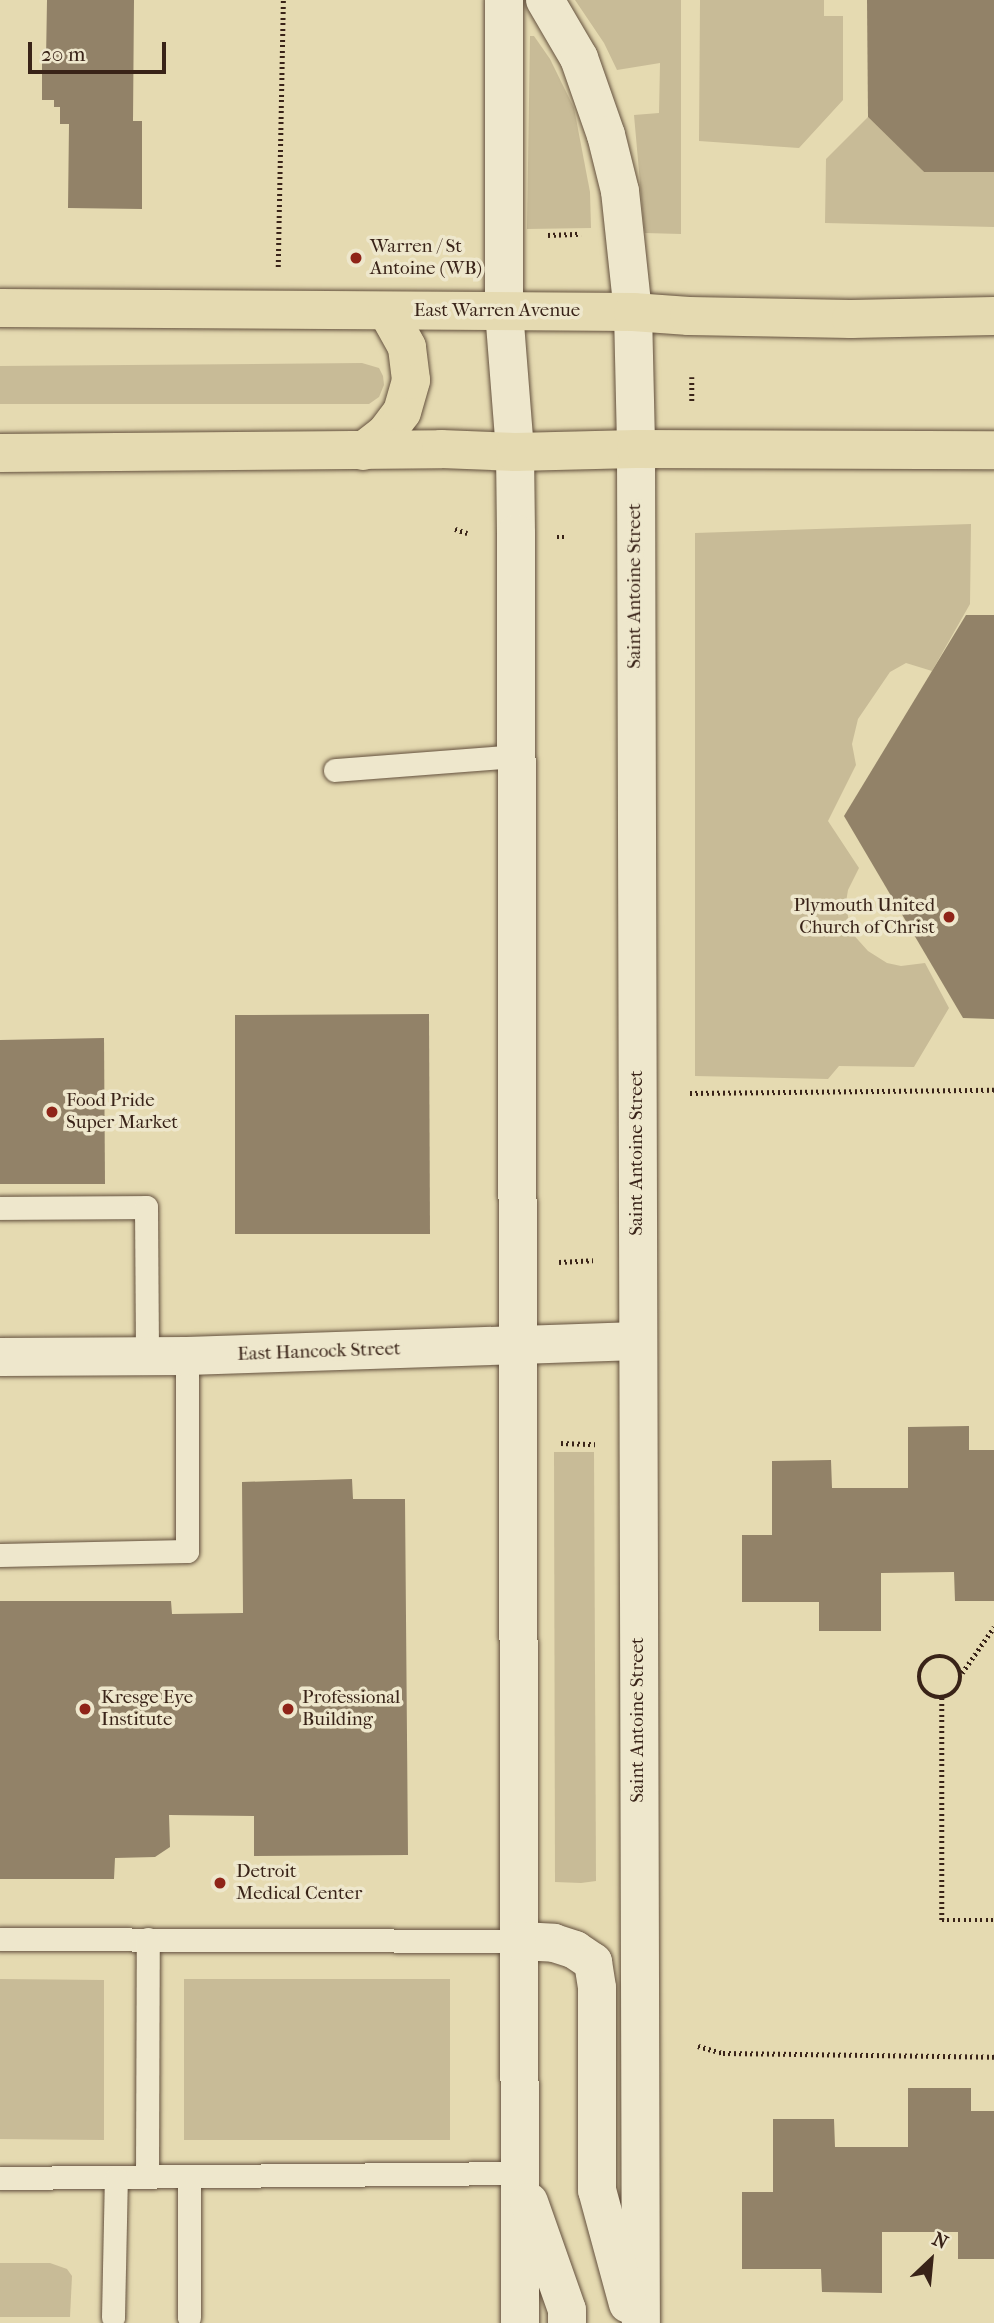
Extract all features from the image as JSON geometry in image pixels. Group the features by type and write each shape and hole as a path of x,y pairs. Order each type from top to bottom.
{"main road":[{"name":"East Warren Avenue","path":"0,308 633,312 689,316 851,319 994,316"},
{"path":"363,451 386,433 402,412 411,380 407,347 387,311"},
{"path":"0,453 994,450"}],"street":[{"path":"503,0 504,311 515,452 520,2323"},
{"name":"Saint Antoine Street","path":"545,0 579,58 606,135 620,191 633,312 636,449 641,2323"},
{"name":"East Hancock Street","path":"0,1357 187,1356 638,1341"},
{"path":"520,1941 554,1943 575,1950 593,1962 597,1988 597,2190 633,2323"},
{"path":"520,2174 567,2310 567,2323"}],"lane":[{"path":"335,770 516,756"},
{"path":"0,1208 146,1207 147,1356"},
{"path":"0,1555 187,1551 187,1356"},
{"path":"0,1939 520,1941"},
{"path":"147,2176 148,1939"},
{"path":"0,2178 520,2174"},
{"path":"189,2176 190,2317"},
{"path":"113,2317 116,2178"}],"path":[{"path":"278,310 284,0"},
{"path":"539,235 592,234"},
{"path":"692,377 692,402"},
{"path":"455,529 467,533"},
{"path":"690,1093 994,1090"},
{"path":"555,1262 593,1260"},
{"path":"553,1443 595,1444"},
{"path":"961,1673 954,1660 941,1656 934,1657 923,1665 919,1678 923,1691 935,1698 942,1698 959,1687 961,1673 994,1627"},
{"path":"942,1698 942,1920 994,1920"},
{"path":"698,2046 723,2053 994,2057"}],"shaded area":[{"path":"575,0 681,0 681,234 645,233 644,228 634,115 659,113 660,63 617,70 604,43"},
{"path":"700,0 824,0 824,16 843,16 843,100 799,148 699,141"},
{"path":"530,36 534,36 550,59 574,108 590,192 591,228 527,229"},
{"path":"868,117 924,172 994,172 994,227 825,223 826,159"},
{"path":"362,363 379,368 383,376 384,385 379,397 369,404 0,404 0,366"},
{"path":"971,524 970,604 932,671 906,663 890,672 858,719 852,744 856,765 828,821 859,868 848,890 846,902 850,931 868,951 887,963 901,966 925,963 949,1008 914,1067 839,1066 828,1079 695,1076 695,533"},
{"path":"554,1452 594,1452 596,1881 581,1883 555,1882"},
{"path":"0,1979 104,1980 104,2140 0,2139"},
{"path":"184,1979 450,1979 450,2140 184,2140"},
{"path":"0,2263 50,2263 67,2269 72,2276 70,2317 0,2317"}],"building":[{"path":"47,0 134,0 133,121 142,121 142,209 68,208 69,124 60,124 60,107 54,107 54,100 42,100"},
{"path":"867,0 994,0 994,172 924,172 868,117"},
{"name":"Plymouth United Church of Christ","path":"966,615 994,615 994,1019 963,1018 844,816"},
{"path":"429,1014 430,1234 235,1234 235,1015"},
{"name":"Food Pride Super Market","path":"104,1038 105,1184 0,1184 0,1040"},
{"path":"969,1426 969,1450 994,1450 994,1601 955,1601 954,1572 881,1573 881,1631 819,1631 819,1602 742,1602 742,1535 772,1535 772,1461 831,1460 832,1488 908,1488 908,1427"},
{"name":"Professional Building","path":"352,1479 353,1499 405,1499 408,1855 254,1856 254,1816 169,1815 170,1847 155,1857 115,1858 114,1879 0,1879 0,1601 171,1601 172,1614 243,1613 242,1482"},
{"path":"908,2088 971,2088 971,2111 994,2111 994,2259 958,2259 958,2232 882,2232 882,2293 822,2292 821,2269 742,2269 742,2192 773,2192 773,2119 834,2119 835,2147 908,2147"}],"place":[{"name":"Warren / St Antoine (WB)","path":"356,258"},
{"name":"Plymouth United Church of Christ","path":"949,917"},
{"name":"Food Pride Super Market","path":"52,1112"},
{"name":"Kresge Eye Institute","path":"85,1709"},
{"name":"Professional Building","path":"288,1709"},
{"name":"Detroit Medical Center","path":"220,1883"}]}
